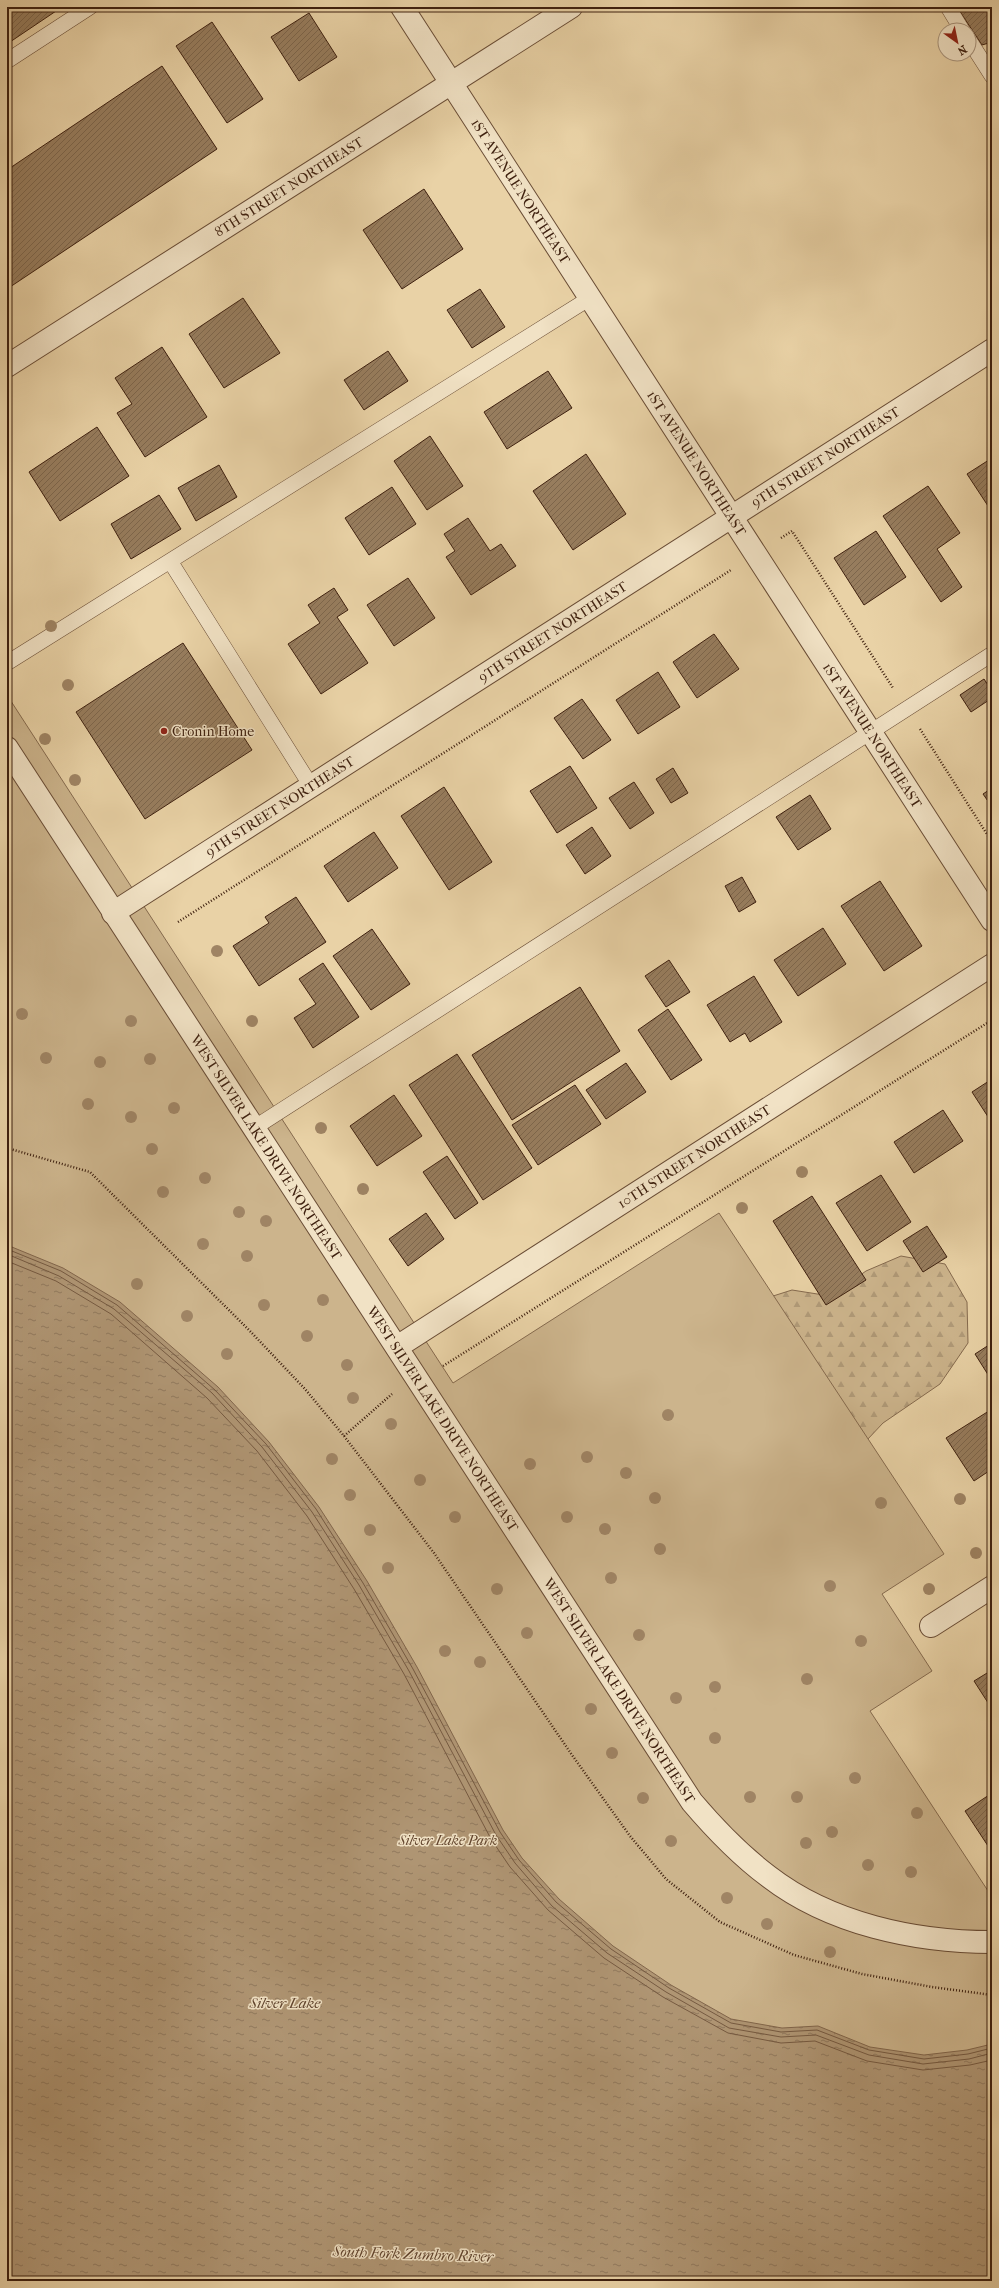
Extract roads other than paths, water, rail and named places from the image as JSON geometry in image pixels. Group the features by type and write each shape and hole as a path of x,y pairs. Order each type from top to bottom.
{"street":[{"name":"1ST AVENUE NORTHEAST","path":"402,7 731,518 872,731 992,920"},
{"name":"8TH STREET NORTHEAST","path":"7,366 570,7"},
{"name":"9TH STREET NORTHEAST","path":"114,913 992,350"},
{"name":"WEST SILVER LAKE DRIVE NORTHEAST","path":"7,748 418,1379 673,1775 696,1807 731,1845 769,1877 811,1902 861,1923 916,1936 950,1941 992,1942"},
{"name":"10TH STREET NORTHEAST","path":"397,1347 992,965"},
{"path":"931,1626 992,1587"}],"lane":[{"path":"7,61 90,7"},
{"path":"948,7 957,22"},
{"path":"977,53 992,76"},
{"path":"7,662 590,298"},
{"path":"170,561 311,786"},
{"path":"254,1128 992,654"}],"water":[{"name":"Silver Lake","path":"7,1245 63,1268 120,1302 218,1387 269,1442 319,1507 367,1581 417,1667 503,1830 522,1858 559,1899 613,1946 671,1985 731,2019 782,2028 818,2026 870,2047 924,2055 967,2050 992,2044 992,2281 7,2281"}],"place":[{"name":"Cronin Home","path":"164,731"}],"park label":[{"name":"Silver Lake Park","path":"448,1840"}],"water label":[{"name":"South Fork Zumbro River","path":"413,2254"}]}
